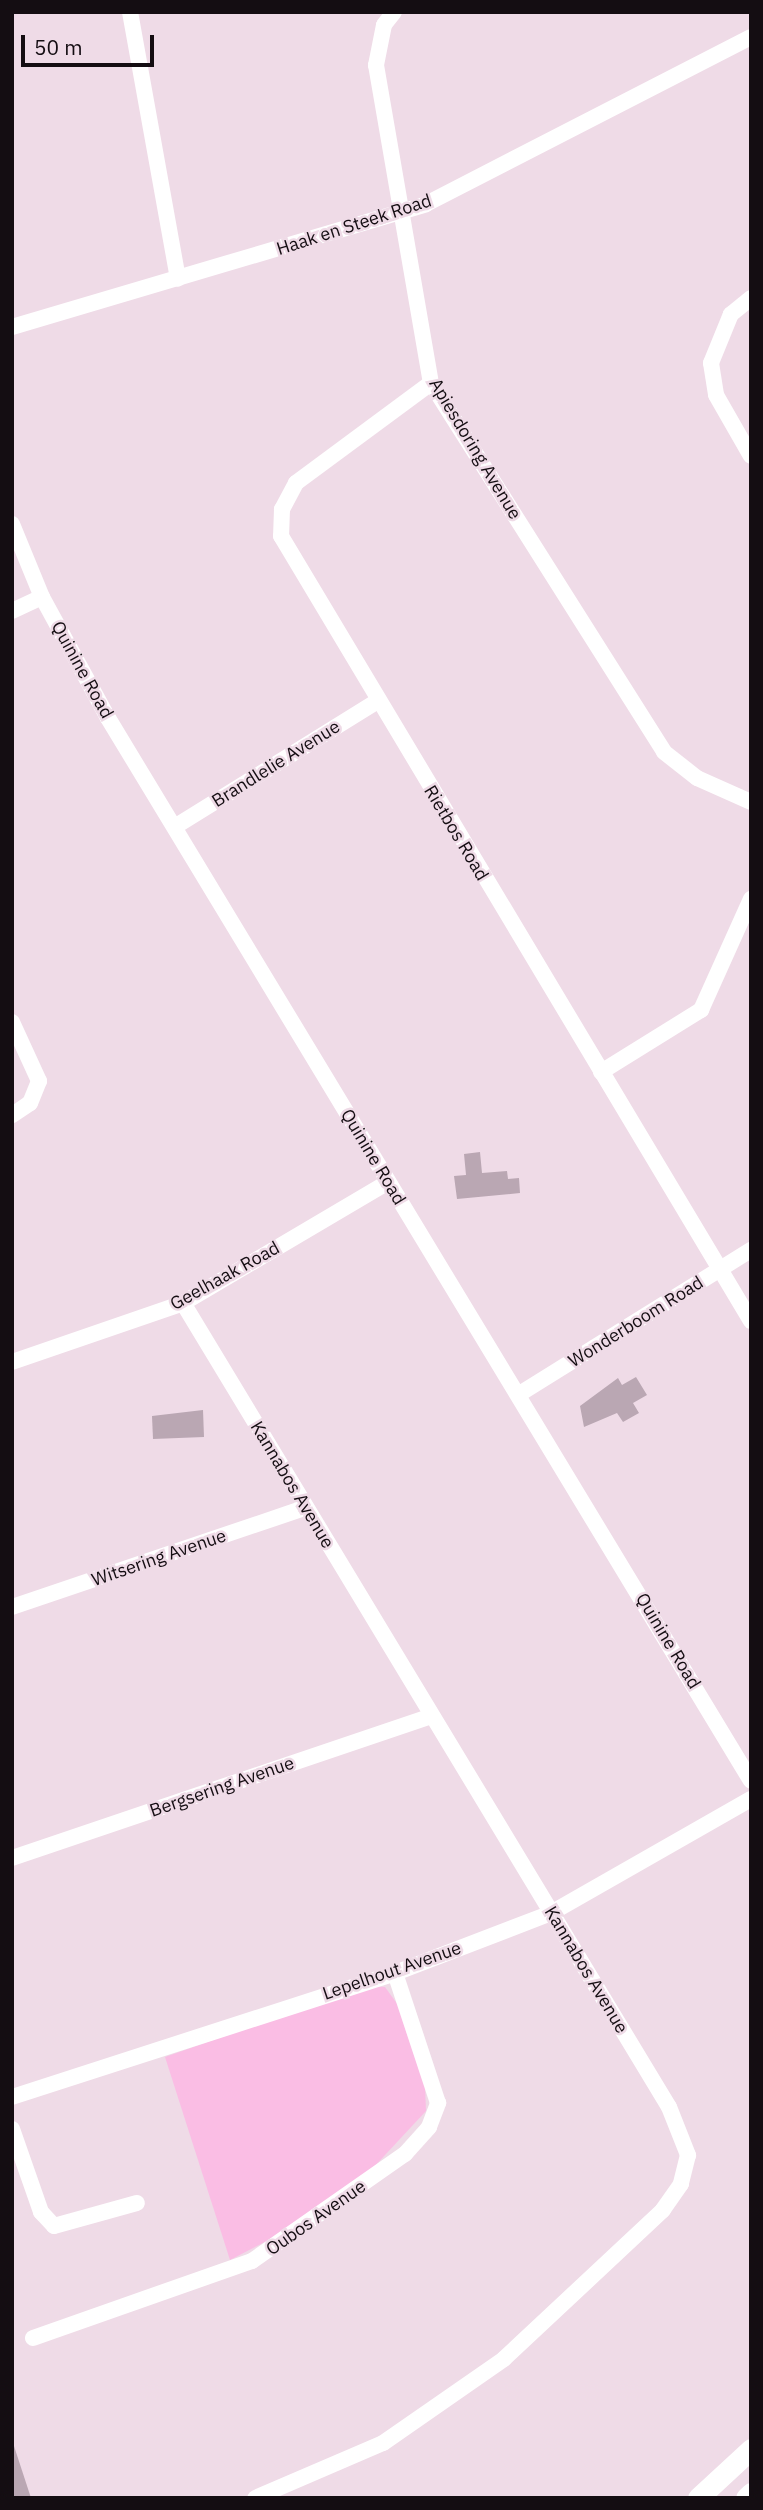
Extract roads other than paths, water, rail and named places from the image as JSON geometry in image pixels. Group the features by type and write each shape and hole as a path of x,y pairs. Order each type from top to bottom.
{"main road":[{"path":"698,2498 751,2449"},
{"path":"746,2498 751,2493"}],"street":[{"path":"130,12 178,279"},
{"name":"Apiesdoring Avenue","path":"394,12 384,25 376,65 399,214 431,383 664,752 697,778 751,802"},
{"name":"Haak en Steek Road","path":"12,327 399,214 751,37"},
{"path":"751,298 731,314 711,363 716,395 751,456"},
{"name":"Rietbos Road","path":"431,383 311,470 282,509 286,550 751,1321"},
{"name":"Quinine Road","path":"12,524 42,597 176,826 387,1183 521,1394 751,1781"},
{"path":"12,611 42,597"},
{"name":"Brandlelie Avenue","path":"176,826 376,702"},
{"path":"601,1072 701,1010 751,899"},
{"path":"12,1022 40,1081 30,1103 12,1115"},
{"name":"Geelhaak Road","path":"12,1362 183,1303 387,1183"},
{"name":"Wonderboom Road","path":"521,1394 751,1250"},
{"name":"Kannabos Avenue","path":"183,1303 682,2130 688,2155 681,2184 646,2227 463,2391 351,2459 255,2498"},
{"name":"Witsering Avenue","path":"12,1608 305,1508"},
{"name":"Bergsering Avenue","path":"12,1858 432,1716"},
{"name":"Lepelhout Avenue","path":"12,2097 394,1973 551,1913 751,1799"},
{"name":"Oubos Avenue","path":"33,2338 252,2261 405,2154 429,2127 438,2103 394,1973"},
{"path":"12,2129 41,2212 54,2227 136,2203"}]}
